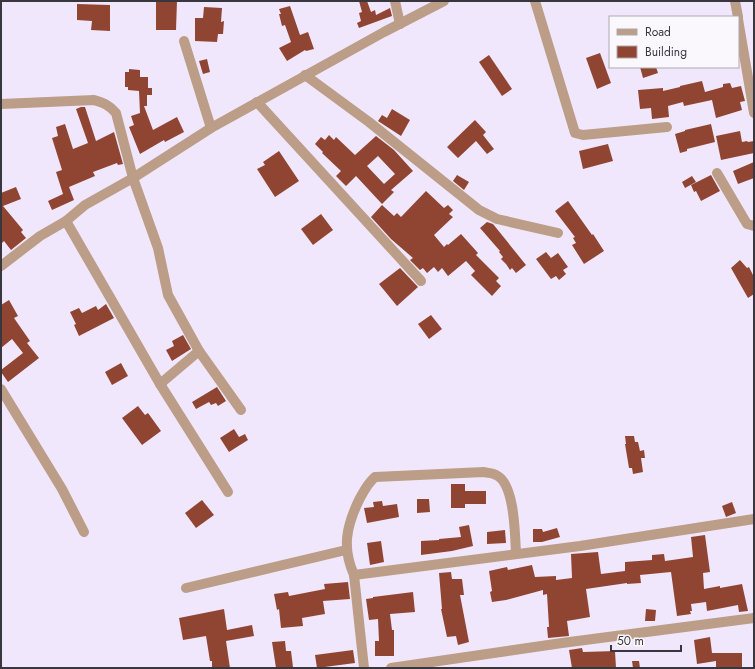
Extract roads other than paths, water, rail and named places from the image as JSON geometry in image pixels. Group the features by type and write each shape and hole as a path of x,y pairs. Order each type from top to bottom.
{"street":[{"path":"395,1 400,24"},
{"path":"1,266 40,236 66,221 85,205 133,178 212,128 305,75 444,1"},
{"path":"536,1 574,133 583,135 667,127"},
{"path":"735,1 738,16"},
{"path":"739,24 754,113"},
{"path":"184,41 212,128"},
{"path":"305,75 374,126 479,210 496,219 558,232"},
{"path":"1,104 94,100 104,102 110,106 116,114 133,178 158,248 168,295 199,351 242,410"},
{"path":"257,102 421,281"},
{"path":"717,173 747,224 754,226"},
{"path":"66,221 160,384 228,492"},
{"path":"160,384 199,351"},
{"path":"1,389 62,489 84,532"},
{"path":"364,668 354,576 349,564 346,550 347,532 353,512 366,487 375,477 484,472 496,474 508,487 513,518 516,554"},
{"path":"354,576 580,546 754,519"},
{"path":"186,588 346,550"},
{"path":"391,668 562,643 754,618"}]}
